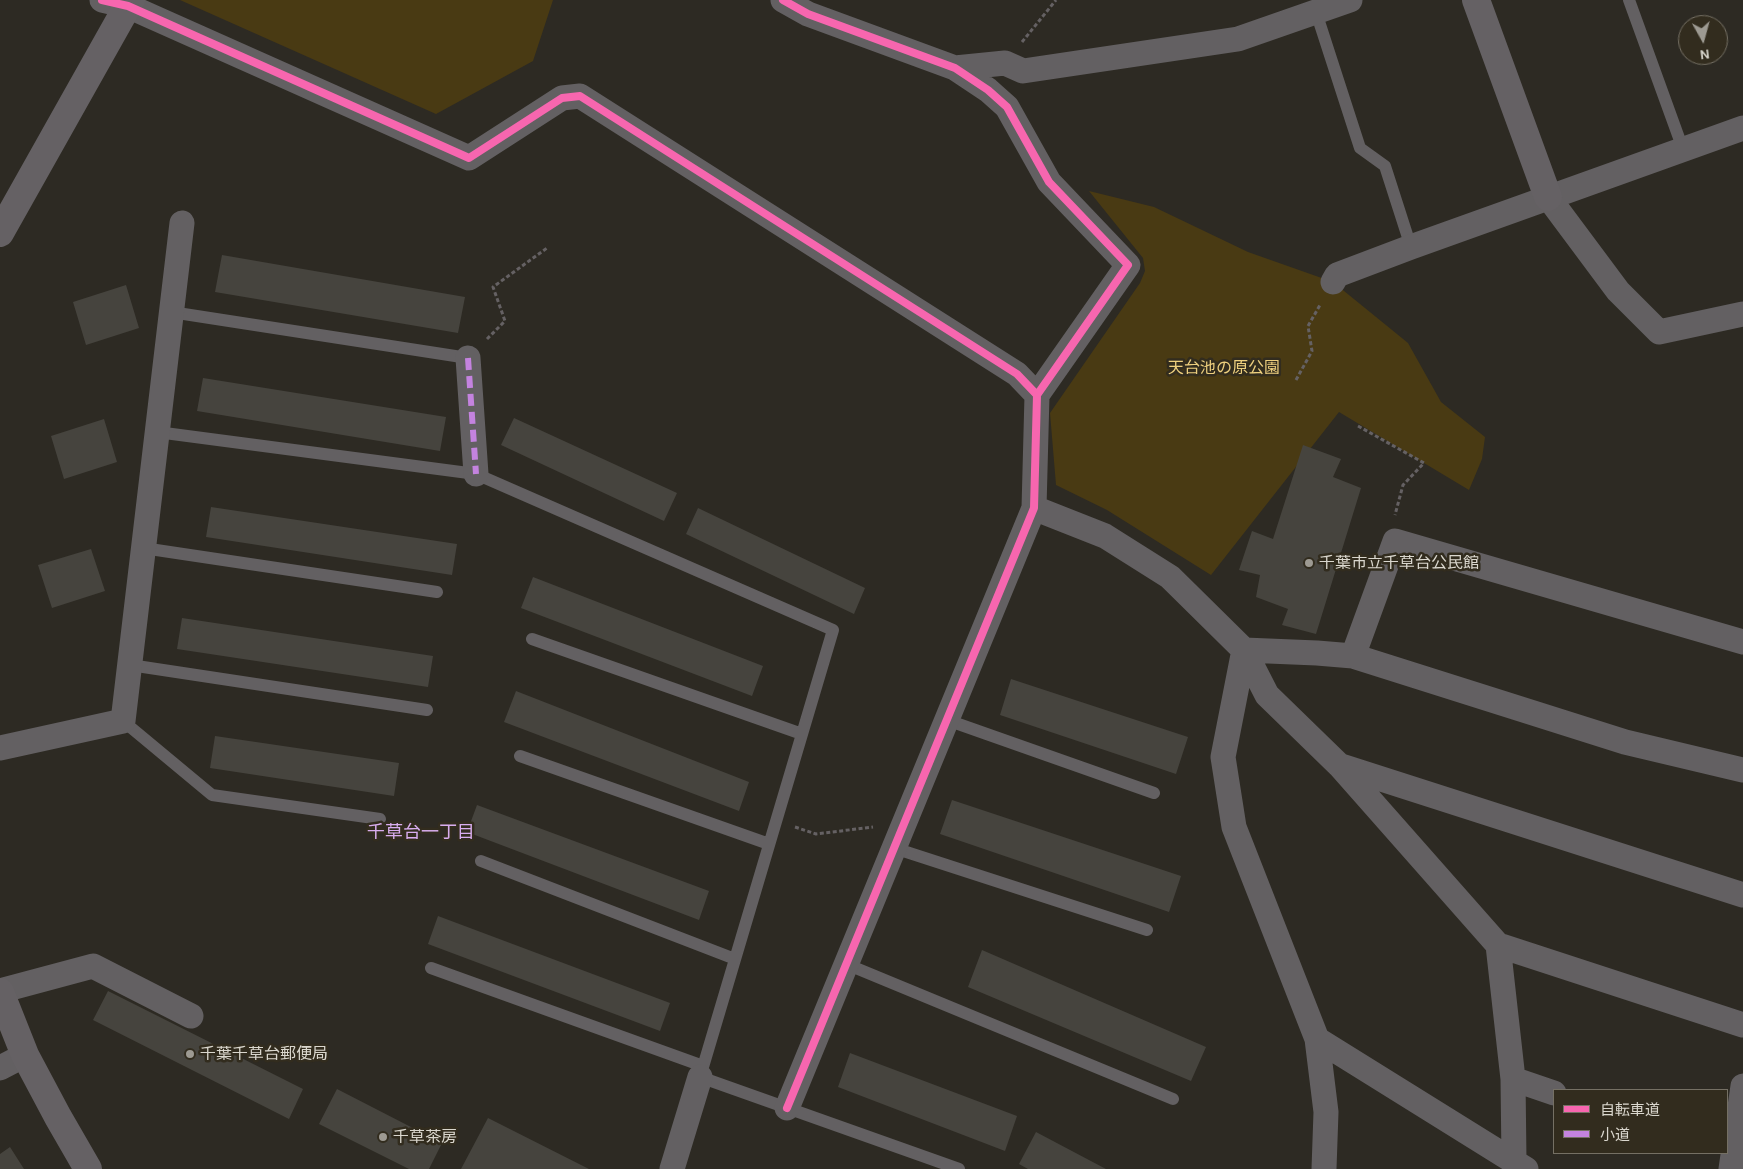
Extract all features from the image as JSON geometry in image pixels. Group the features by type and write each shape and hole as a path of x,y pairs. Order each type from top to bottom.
{"street":[{"path":"783,0 808,14 955,68 988,90 1007,107 1049,182 1128,265 1037,395 1034,508 787,1108"},
{"path":"955,68 1005,64 1023,71 1238,39 1350,0"},
{"path":"1476,0 1548,197 1618,291 1659,332 1743,314"},
{"path":"0,233 120,2 468,158 562,98 580,96 1017,374 1037,395"},
{"path":"1333,282 1337,275 1411,247 1743,128"},
{"path":"0,748 123,720 182,223"},
{"path":"468,358 476,474"},
{"path":"1034,508 1105,536 1170,577 1244,650 1267,695 1340,766 1498,945 1743,1025"},
{"path":"1353,656 1395,541 1743,642"},
{"path":"1244,650 1353,656 1625,742 1743,770"},
{"path":"1244,650 1224,757 1234,827 1318,1038 1326,1112 1324,1169"},
{"path":"1340,766 1743,896"},
{"path":"1498,945 1513,1079 1520,1165"},
{"path":"87,1169 26,1056 0,991 94,966 191,1016"},
{"path":"1318,1038 1520,1165"},
{"path":"0,1068 26,1056"},
{"path":"672,1169 702,1071"},
{"path":"1513,1079 1553,1093"},
{"path":"1734,1157 1743,1086"}],"lane":[{"path":"1629,0 1683,149"},
{"path":"1316,12 1360,148 1385,166 1411,247"},
{"path":"171,312 468,358"},
{"path":"157,432 476,474 832,630 702,1071"},
{"path":"144,548 437,592"},
{"path":"532,639 802,734"},
{"path":"130,666 427,710"},
{"path":"123,720 212,795 380,820"},
{"path":"947,720 1154,793"},
{"path":"520,756 769,844"},
{"path":"894,848 1146,930"},
{"path":"481,861 735,959"},
{"path":"846,964 1173,1099"},
{"path":"431,968 702,1071 787,1108 959,1169"}],"path":[{"path":"1005,64 1056,0"},
{"path":"468,358 505,321 493,287 547,248"},
{"path":"1296,380 1312,351 1308,326 1333,282"},
{"path":"1358,426 1424,463 1403,485 1394,518"},
{"path":"816,834 876,826"}],"green space":[{"path":"180,0 553,0 533,61 436,114"},
{"name":"天台池の原公園","path":"1089,191 1154,207 1248,252 1333,282 1408,343 1441,402 1485,437 1482,459 1469,490 1339,412 1211,575 1107,510 1056,485 1050,413 1140,283 1145,271 1143,258"}],"building":[{"path":"222,255 465,297 458,333 215,292"},
{"path":"126,285 139,328 86,345 73,302"},
{"path":"203,378 446,417 440,451 197,411"},
{"path":"514,418 677,493 664,521 501,445"},
{"path":"104,419 117,462 64,479 51,436"},
{"path":"1303,445 1341,459 1333,477 1361,488 1316,634 1282,625 1288,609 1256,597 1260,575 1239,570 1252,531 1273,539"},
{"path":"211,507 457,544 452,575 206,537"},
{"path":"698,508 865,588 854,614 686,534"},
{"path":"91,549 105,591 52,608 38,565"},
{"path":"533,577 763,666 752,696 521,608"},
{"path":"182,618 433,656 428,687 177,649"},
{"path":"1011,679 1188,737 1176,774 1000,715"},
{"path":"516,691 749,782 739,811 504,722"},
{"path":"215,736 399,763 394,796 210,768"},
{"path":"952,800 1181,876 1169,912 940,834"},
{"path":"477,805 709,891 699,920 467,832"},
{"path":"438,916 670,1003 660,1031 428,944"},
{"path":"982,950 1206,1047 1191,1081 968,987"},
{"path":"108,991 303,1089 289,1119 93,1020"},
{"path":"850,1053 1017,1116 1005,1151 838,1087"},
{"path":"337,1089 442,1143 429,1169 409,1169 319,1124"},
{"path":"488,1118 589,1169 461,1169"},
{"path":"1036,1132 1106,1169 1028,1169 1019,1164"},
{"path":"10,1147 24,1169 0,1169 0,1154"}],"marked path":[{"path":"468,358 476,474"}],"cycle path":[{"path":"102,0 128,6 469,158 562,98 580,96 1017,374 1037,395"},
{"path":"783,0 808,14 955,68 988,90 1007,107 1049,182 1128,265 1037,395 1034,508 787,1108"}],"place":[{"name":"千葉市立千草台公民館","path":"1309,563"},
{"name":"千葉千草台郵便局","path":"190,1054"},
{"name":"千草茶房","path":"383,1137"}],"district":[{"name":"千草台一丁目","path":"421,833"}]}
